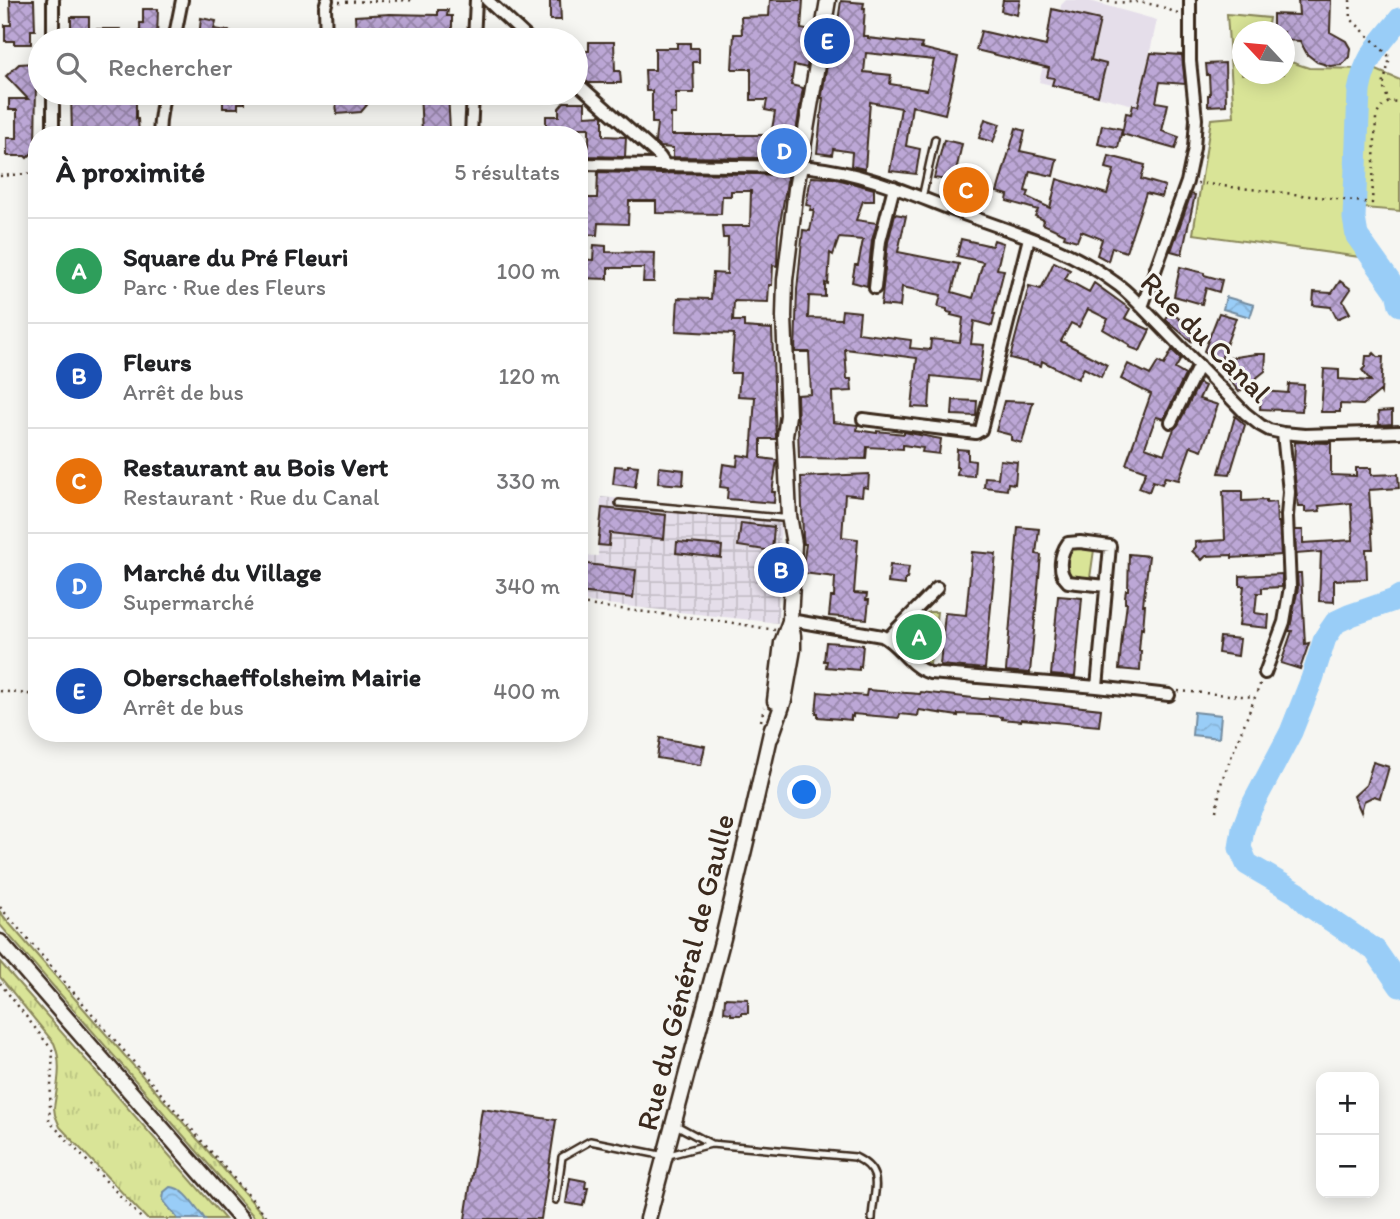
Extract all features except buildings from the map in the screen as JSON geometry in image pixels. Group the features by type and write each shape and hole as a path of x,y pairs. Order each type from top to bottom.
{"street":[{"path":"53,0 53,28"},
{"path":"176,28 182,0"},
{"path":"475,28 476,0"},
{"path":"487,0 517,28"},
{"name":"Rue du Général de Gaulle","path":"648,1219 723,938 771,737 784,700 791,661 793,636 788,625 793,544 785,436 788,415 784,301 799,167 828,0"},
{"path":"1142,307 1187,182 1194,148 1196,119 1190,0"},
{"path":"326,28 327,1"},
{"path":"588,93 666,166"},
{"path":"53,105 53,126"},
{"path":"159,126 162,105"},
{"path":"471,126 472,105"},
{"name":"Rue du Canal","path":"588,164 799,167 832,170 894,187 1057,248 1094,268 1115,282 1253,420 1269,430 1305,435 1400,432"},
{"path":"875,288 880,242 894,187"},
{"path":"863,419 976,433 981,430 1029,238"},
{"path":"1171,422 1199,365"},
{"path":"1265,673 1284,622 1290,587 1287,516 1289,492 1283,433"},
{"path":"1097,687 1110,546 1072,541 1065,546 1062,552 1062,574 1068,582 1106,586"},
{"path":"887,639 937,588"},
{"path":"788,625 877,635 887,639 914,665 930,673 1168,695"},
{"path":"0,942 241,1219"}],"lane":[{"path":"922,198 935,139"},
{"path":"620,503 781,518 789,516"},
{"path":"673,1124 711,1144"},
{"path":"556,1200 562,1157 590,1141 665,1156 711,1144 855,1157 862,1160 869,1164 876,1179 872,1219"}],"path":[{"path":"327,1 416,0"},
{"path":"1101,0 1148,4 1170,9 1181,18"},
{"path":"1350,0 1351,19 1388,55 1389,62 1383,86 1389,102"},
{"path":"1187,182 1372,203 1376,118 1383,104 1400,102"},
{"path":"0,176 28,174"},
{"path":"588,605 727,622 788,625"},
{"path":"1216,811 1222,780 1265,673"},
{"path":"0,691 28,694"},
{"path":"1168,695 1175,691 1255,697"},
{"path":"761,721 765,701"},
{"path":"0,907 270,1219"},
{"path":"0,983 53,1051 49,1121 142,1219"}],"shaded area":[{"path":"1066,0 1086,0 1157,20 1138,106 1039,82 1043,66 1055,43 1061,5"},
{"path":"601,497 781,514 778,623 588,602 588,555 598,556"}],"green space":[{"path":"1227,14 1269,18 1269,21 1232,21 1232,84 1295,84 1295,63 1309,68 1374,69 1400,80 1400,211 1364,208 1360,257 1193,234 1211,119 1234,117"},
{"path":"1068,550 1094,550 1090,578 1069,577 1065,570"},
{"path":"929,612 937,612 930,664 912,653 906,639 911,625"},
{"path":"0,912 267,1219 256,1219 0,925"},
{"path":"0,962 225,1219 147,1219 60,1127 54,1108 59,1067 57,1051 54,1043 0,977"}],"water":[{"path":"1226,297 1254,305 1250,317 1223,309"},
{"path":"1194,712 1221,715 1219,738 1192,735"},
{"path":"170,1187 181,1190 205,1219 178,1219 163,1200 164,1192"}],"waterway":[{"path":"1400,19 1374,52 1365,69 1359,91 1354,218 1357,236 1397,292 1400,305"},
{"path":"1400,596 1336,622 1325,638 1291,732 1250,810 1240,848 1247,864 1297,893 1310,906 1375,950 1400,986"}],"place":[{"name":"Oberschaeffolsheim Mairie","path":"827,41"},
{"name":"Marché du Village","path":"784,151"},
{"name":"Restaurant au Bois Vert","path":"966,190"},
{"name":"Fleurs","path":"781,570"},
{"name":"Square du Pré Fleuri","path":"919,637"}]}
